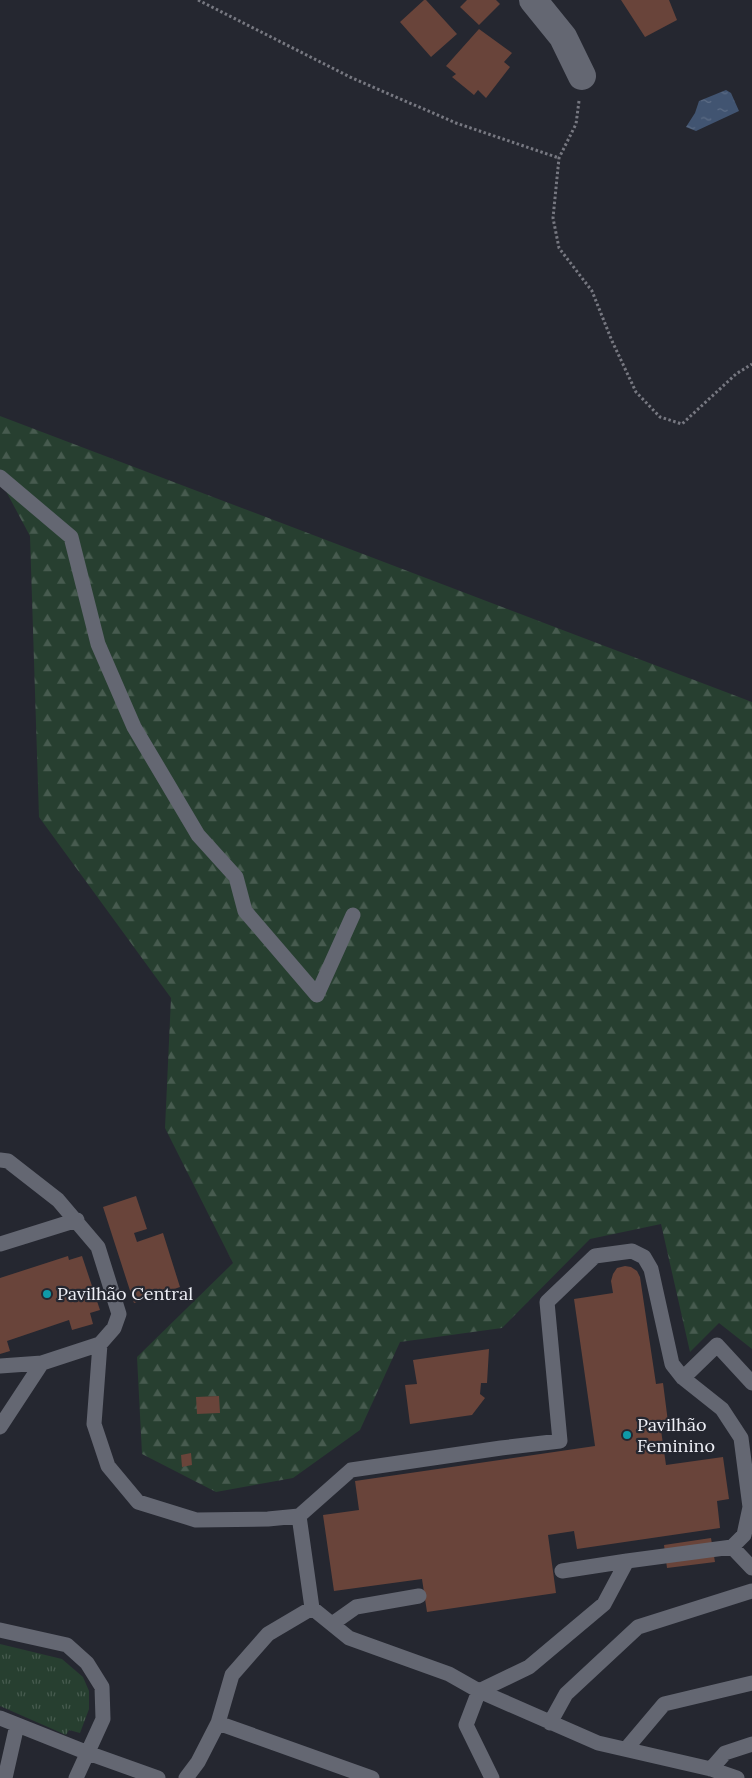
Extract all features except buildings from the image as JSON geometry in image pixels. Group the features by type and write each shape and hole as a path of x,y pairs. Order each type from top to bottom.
{"street":[{"path":"532,0 563,37 582,76"}],"lane":[{"path":"0,477 70,537 98,644 134,727 198,835 236,876 245,911 317,995 353,915"},
{"path":"0,1160 8,1161 58,1200 77,1220 98,1247 119,1314 114,1328 100,1344 42,1363 0,1366"},
{"path":"0,1244 77,1220"},
{"path":"100,1344 94,1424 108,1466 138,1502 196,1520 268,1519 299,1516 351,1470 560,1441 546,1302 595,1256 632,1251 644,1257 651,1269 672,1364 683,1378 722,1409 741,1438 750,1507 744,1535 732,1547 562,1571"},
{"path":"683,1378 716,1345 752,1383"},
{"path":"0,1428 42,1363"},
{"path":"299,1516 312,1608 349,1638 448,1674 479,1691 598,1743 711,1769 737,1778"},
{"path":"732,1547 752,1568"},
{"path":"492,1778 466,1725 479,1691 529,1667 604,1604 628,1561"},
{"path":"550,1723 566,1694 638,1627 752,1591"},
{"path":"332,1624 356,1607 419,1596"},
{"path":"186,1778 198,1762 218,1723 232,1675 268,1634 312,1608"},
{"path":"0,1630 67,1645 86,1663 102,1687 103,1719 76,1778"},
{"path":"626,1749 664,1704 752,1683"},
{"path":"0,1718 158,1778"},
{"path":"218,1723 372,1778"},
{"path":"9,1776 17,1725"},
{"path":"711,1769 725,1753 752,1744"}],"path":[{"path":"198,0 352,78 456,122 559,158"},
{"path":"582,76 576,124 559,158 553,218 559,248 592,291 612,341 636,392 660,417 682,424 736,374 752,364"}],"green space":[{"path":"0,416 752,702 752,1349 719,1323 690,1352 661,1224 590,1239 502,1328 400,1342 360,1430 293,1478 216,1492 142,1454 137,1357 233,1263 165,1128 171,998 39,817 30,536 0,480"},
{"path":"0,1644 62,1659 83,1677 89,1691 89,1709 80,1733 69,1730 66,1735 0,1706"}],"water":[{"path":"726,90 731,93 739,111 696,131 686,127 695,113 699,101"}],"place":[{"name":"Pavilhão Central","path":"47,1294"},
{"name":"Pavilhão Feminino","path":"627,1435"}]}
